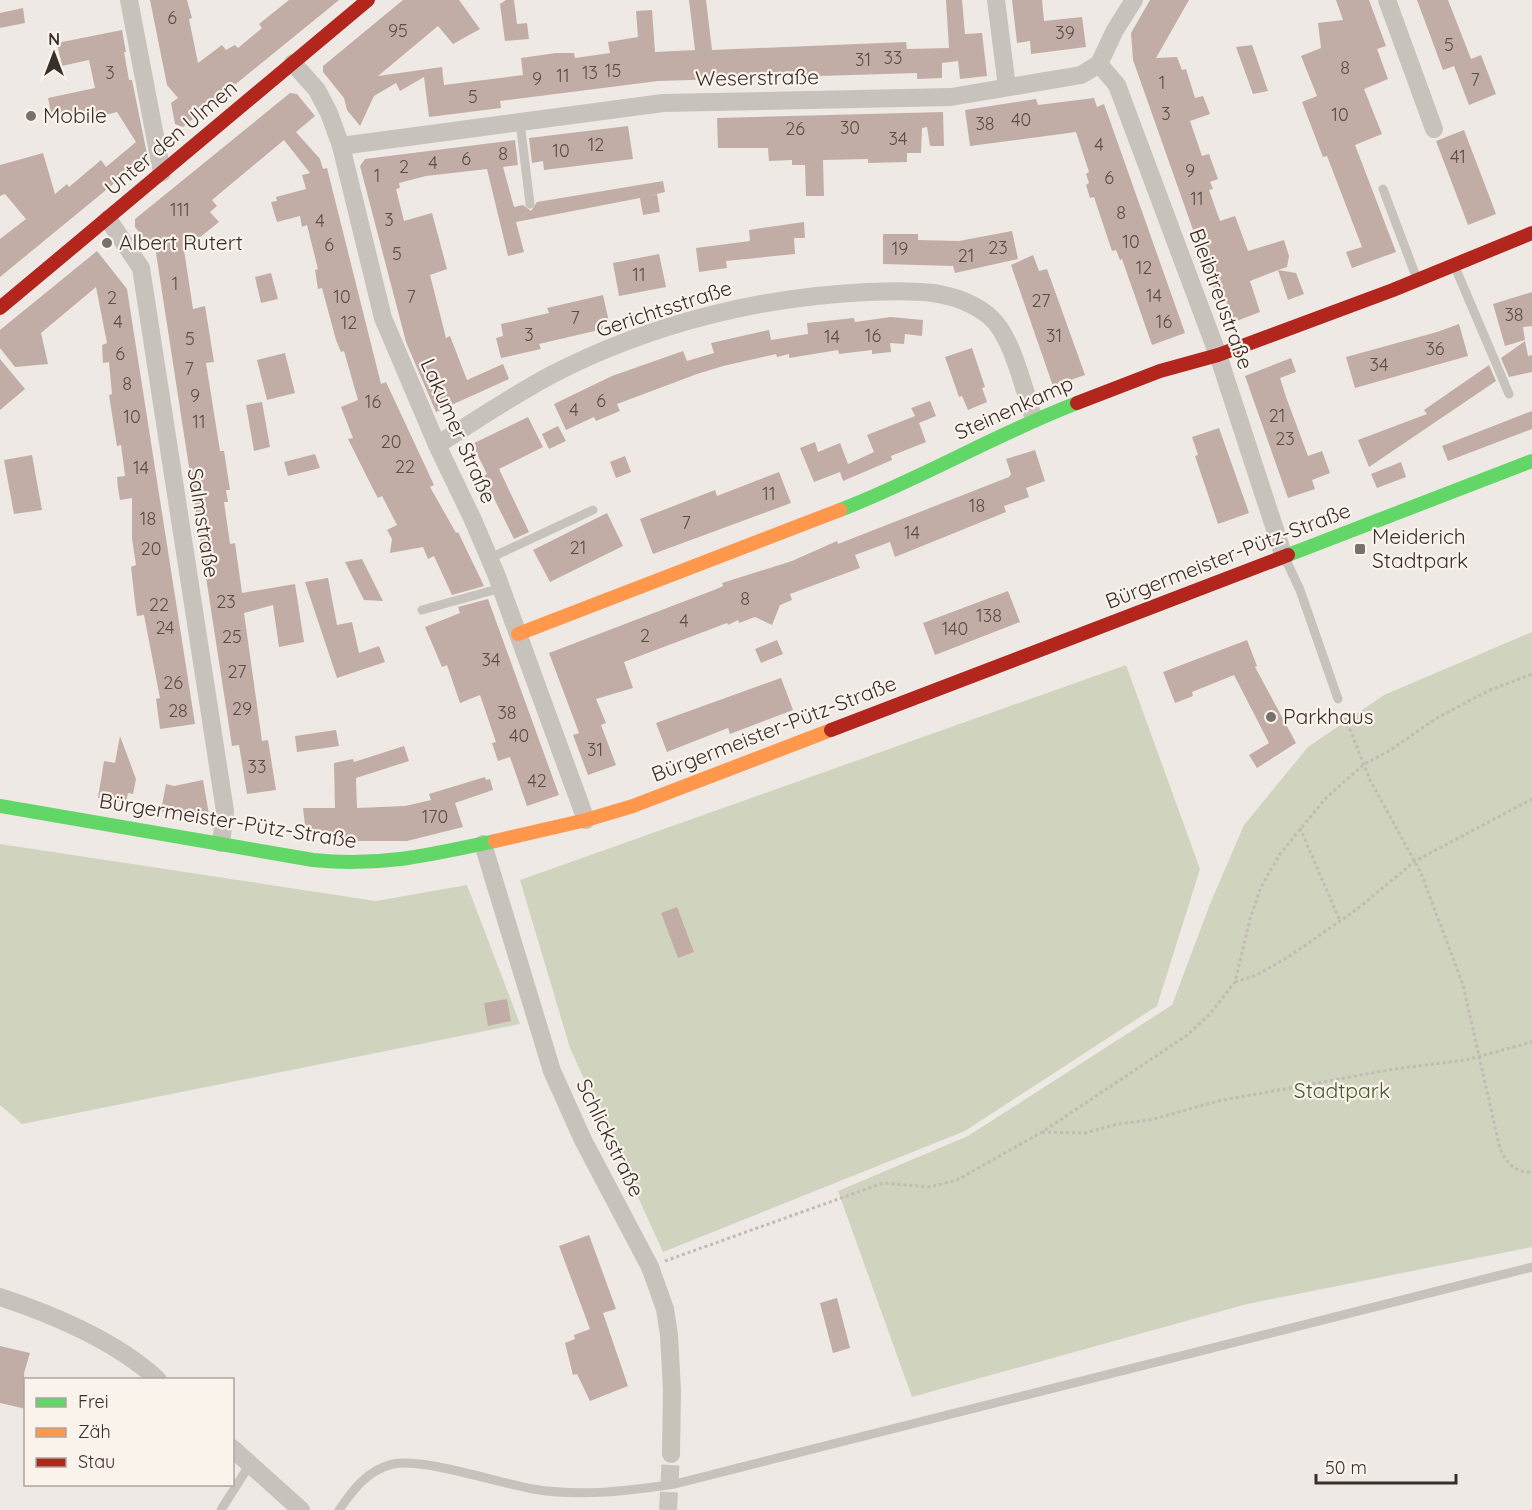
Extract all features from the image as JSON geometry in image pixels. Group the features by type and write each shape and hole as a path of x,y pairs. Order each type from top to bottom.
{"main road":[{"name":"Unter den Ulmen","path":"0,308 368,0"},
{"name":"Steinenkamp","path":"518,634 882,494 1034,419 1160,371 1218,355 1417,280 1532,233"},
{"name":"Bürgermeister-Pütz-Straße","path":"0,806 313,860 354,864 413,859 483,844 586,820 633,806 1532,461"}],"street":[{"path":"129,0 162,172"},
{"path":"996,0 1007,87"},
{"path":"1099,64 1115,30 1134,0"},
{"path":"1387,0 1434,129"},
{"name":"Lakumer Straße","path":"293,63 317,90 341,146 383,318 437,445 490,558 586,820"},
{"name":"Weserstraße","path":"341,146 663,103 951,97 1081,75 1099,64"},
{"name":"Bleibtreustraße","path":"1099,64 1117,86 1218,355 1284,557"},
{"name":"Salmstraße","path":"108,219 141,268 225,811 221,843"},
{"name":"Gerichtsstraße","path":"437,445 552,375 596,354 690,320 806,295 898,290 959,298 992,317 1009,349 1034,419"},
{"name":"Schlickstraße","path":"483,844 552,1071 583,1140 650,1267 665,1308 669,1335 671,1454"},
{"path":"0,1297 45,1314 106,1344 155,1378"},
{"path":"234,1450 301,1510"}],"lane":[{"path":"520,122 530,204"},
{"path":"1383,189 1417,280"},
{"path":"1454,265 1509,394"},
{"path":"490,558 593,510"},
{"path":"1284,557 1300,591 1338,699"},
{"path":"422,610 501,588"},
{"path":"339,1510 358,1482 393,1464 425,1464 535,1489 579,1493 621,1492 675,1484 1532,1267"},
{"path":"221,1510 250,1464"}],"path":[{"path":"650,1267 883,1183 930,1187 951,1182 1042,1132 1186,1036 1210,1014 1235,982 1261,887 1280,854 1337,787 1363,765 1392,749 1454,707 1532,674"},
{"path":"1338,699 1363,765 1428,889 1463,985 1500,1149 1505,1160 1514,1168 1532,1172"},
{"path":"1235,982 1269,969 1340,921 1415,861 1532,799"},
{"path":"1300,828 1340,921"},
{"path":"1042,1132 1085,1133 1150,1120 1255,1094 1481,1057 1532,1042"}],"green space":[{"name":"Stadtpark","path":"1532,632 1532,1247 1247,1304 912,1397 838,1191 968,1136 1172,1005 1210,904 1244,825 1308,747 1384,695"},
{"path":"1126,665 1200,869 1157,1006 965,1131 663,1252 570,1048 520,880"},
{"path":"0,844 376,901 467,885 520,1024 22,1124 0,1105"}],"building":[{"path":"150,0 187,0 192,18 189,19 198,63 222,45 226,50 235,45 238,48 262,28 259,24 289,0 339,0 183,127 175,124 171,103 178,98 167,85"},
{"path":"403,0 459,0 480,29 453,44 438,26 378,76 442,67 444,85 523,75 521,58 574,53 575,58 610,53 608,42 638,37 636,11 652,10 655,52 695,50 689,0 706,0 712,50 906,42 907,49 949,48 946,0 962,0 965,34 982,33 987,76 960,79 958,61 942,63 942,78 917,79 917,73 658,81 500,101 501,108 429,117 424,77 400,91 396,83 374,96 360,126 347,110 344,98 323,72 323,66"},
{"path":"506,0 514,0 517,24 527,23 529,39 505,41 500,4"},
{"path":"1012,0 1042,0 1044,21 1082,17 1086,47 1031,54 1030,41 1017,43"},
{"path":"1150,0 1189,0 1156,58 1177,57 1182,70 1186,69 1195,98 1203,96 1210,114 1190,121 1202,156 1209,154 1218,179 1210,182 1213,189 1209,190 1220,221 1235,216 1248,251 1284,240 1289,256 1287,267 1250,281 1260,312 1234,322 1223,293 1216,295 1133,60 1131,33"},
{"path":"1336,0 1369,0 1386,46 1377,49 1388,79 1364,89 1382,134 1355,145 1396,252 1352,268 1346,252 1362,247 1327,156 1323,157 1302,102 1317,96 1301,56 1321,48 1318,23 1343,20"},
{"path":"1417,0 1448,0 1471,59 1481,55 1496,94 1469,105 1454,66 1443,70"},
{"path":"23,8 25,23 0,28 0,13"},
{"path":"122,30 129,80 132,80 148,159 144,154 117,181 0,277 0,239 26,219 5,194 0,196 0,165 43,153 55,194 67,184 69,187 101,160 106,167 136,142 117,112 97,117 92,116 91,110 52,118 48,98 95,88 89,60 62,66 57,43"},
{"path":"1252,45 1268,91 1253,94 1236,47"},
{"path":"290,93 297,94 315,116 296,132 320,159 323,169 327,168 381,384 386,382 434,485 430,487 456,533 458,532 484,586 452,595 434,556 428,559 423,547 390,553 392,539 387,530 397,525 382,496 378,498 348,439 353,438 341,407 358,400 344,351 341,352 336,340 322,288 318,289 315,270 318,269 307,225 302,227 300,216 277,222 271,202 277,201 276,197 306,189 302,175 310,173 284,140 212,200 217,206 210,212 219,222 184,250 193,309 205,306 214,362 206,363 220,451 224,451 230,490 226,490 228,502 224,502 230,544 235,543 242,593 295,584 304,642 279,647 273,605 244,613 262,741 268,740 276,790 247,794 239,745 232,746 156,253 135,227 135,219"},
{"path":"1094,98 1097,107 1104,104 1185,333 1152,345 1122,259 1120,260 1116,250 1112,251 1094,197 1090,198 1086,185 1089,183 1086,174 1089,172 1076,132 970,146 965,110 1036,99 1038,105"},
{"path":"943,112 944,146 930,146 927,127 922,128 921,153 907,153 907,162 868,163 868,159 823,160 824,196 806,196 805,165 792,165 792,160 769,161 768,148 718,148 717,118"},
{"path":"628,126 633,159 544,170 543,161 532,163 529,138"},
{"path":"1464,130 1496,214 1468,225 1436,141"},
{"path":"515,140 518,165 503,167 514,207 523,205 531,211 537,202 663,181 665,192 643,197 657,194 660,212 643,215 640,198 516,222 524,252 508,256 487,169 426,176 399,183 400,188 396,189 404,221 432,213 447,269 430,275 446,338 450,336 467,380 503,364 509,379 436,412 406,342 360,166 365,159"},
{"path":"804,222 805,238 794,238 795,254 726,261 727,268 699,272 696,248 750,241 749,230"},
{"path":"1012,231 1018,259 955,273 953,266 883,264 883,234 918,234 918,240 959,241"},
{"path":"97,251 127,289 195,724 160,729 156,699 160,698 144,615 137,616 135,602 131,567 136,565 132,539 132,498 120,500 118,488 117,477 125,476 121,445 117,446 109,395 112,394 109,362 103,363 102,345 107,343 96,287 41,333 48,364 15,367 0,348 0,330"},
{"path":"659,254 666,287 619,296 613,263"},
{"path":"1033,255 1039,271 1047,269 1085,375 1053,386 1011,265"},
{"path":"1278,270 1296,273 1304,294 1288,300"},
{"path":"271,273 278,299 261,303 255,277"},
{"path":"1532,292 1532,326 1523,327 1525,340 1505,346 1493,304"},
{"path":"603,295 609,322 602,324 603,329 539,344 541,349 501,358 496,338 503,336 501,324 549,313 547,308"},
{"path":"891,317 923,320 922,336 905,334 904,344 890,343 891,352 872,354 872,350 839,354 838,350 789,358 789,354 777,357 776,354 723,366 617,404 620,411 596,421 594,417 566,430 554,404 612,376 683,351 687,361 714,353 711,343 769,330 771,340 808,334 807,323 854,318 855,322"},
{"path":"1459,324 1468,356 1355,388 1346,357"},
{"path":"1525,341 1528,356 1532,355 1532,372 1509,377 1501,358"},
{"path":"972,348 985,387 982,388 987,402 968,410 962,396 959,397 945,357"},
{"path":"285,353 295,393 267,400 257,360"},
{"path":"1291,358 1296,372 1280,378 1286,397 1308,456 1322,451 1330,473 1312,480 1315,489 1288,498 1245,376"},
{"path":"0,359 25,389 0,410"},
{"path":"1489,365 1496,381 1369,467 1358,440 1427,414 1424,410"},
{"path":"930,401 936,416 919,423 926,442 891,456 892,460 843,481 840,472 814,482 800,448 815,442 818,452 840,443 848,464 874,452 867,435 915,416 911,408"},
{"path":"262,402 270,447 254,451 246,405"},
{"path":"1532,411 1532,429 1448,461 1442,446"},
{"path":"528,417 543,447 499,469 529,532 514,539 483,476 487,474 472,444"},
{"path":"558,426 566,441 549,449 542,434"},
{"path":"1219,428 1249,513 1218,524 1195,456 1198,455 1192,437"},
{"path":"1035,450 1045,481 1026,488 1029,497 1004,506 1006,512 895,557 890,542 855,555 860,568 790,594 792,600 780,605 772,625 755,617 739,623 738,620 624,662 633,688 596,699 606,723 601,725 616,765 588,775 573,735 579,733 549,653 714,590 723,586 722,583 792,561 837,541 838,544 1009,477 1011,474 1006,459"},
{"path":"315,454 320,468 288,476 284,462"},
{"path":"32,455 42,510 14,514 4,460"},
{"path":"625,456 631,472 616,478 610,462"},
{"path":"1401,462 1406,477 1377,488 1371,474"},
{"path":"779,472 791,503 653,554 640,519 715,490 717,496"},
{"path":"607,513 623,546 550,582 533,550"},
{"path":"362,559 383,601 364,600 345,562"},
{"path":"328,578 337,625 352,622 359,653 379,646 385,662 337,678 305,582"},
{"path":"1008,591 1020,622 935,655 923,623"},
{"path":"488,599 559,795 527,806 510,757 498,761 492,743 496,742 480,695 460,703 447,665 442,667 425,627 460,613 458,607"},
{"path":"777,640 783,654 761,663 755,649"},
{"name":"Parkhaus","path":"1247,640 1257,666 1255,667 1296,743 1257,768 1249,755 1269,743 1234,675 1192,692 1193,696 1175,703 1163,672"},
{"path":"781,678 793,710 730,734 728,728 667,752 656,723"},
{"path":"336,730 339,746 297,752 295,736"},
{"path":"120,736 136,779 133,794 128,793 126,802 98,798 104,761 115,763"},
{"path":"404,746 409,761 356,778 357,808 405,806 431,800 429,794 485,777 486,780 490,779 493,790 455,803 463,827 407,841 347,841 340,834 306,834 303,808 335,808 334,763 353,759 354,762"},
{"path":"203,780 210,820 161,811 166,784 174,786"},
{"path":"677,907 694,952 678,958 661,913"},
{"path":"507,999 511,1021 488,1026 484,1003"},
{"path":"589,1235 616,1309 603,1313 628,1386 590,1401 577,1374 573,1375 565,1343 575,1339 574,1335 590,1329 559,1246"},
{"path":"837,1298 850,1348 833,1353 820,1303"},
{"path":"0,1346 30,1353 24,1373 24,1409 0,1403"}],"tunnel":[{"path":"668,1510 671,1454"}],"traffic: fast":[{"path":"840,510 900,485 1017,428 1077,403"},
{"path":"1288,555 1532,461"},
{"path":"0,806 313,860 337,862 383,861 495,841"}],"traffic: slow":[{"path":"518,634 840,510"},
{"path":"495,841 586,820 633,806 831,730"}],"traffic: jam":[{"path":"0,308 368,0"},
{"path":"1077,403 1160,371 1218,355 1393,290 1532,233"},
{"path":"831,730 1288,555"}],"place":[{"name":"Mobile","path":"31,116"},
{"name":"Albert Rutert","path":"107,243"},
{"name":"Meiderich Stadtpark","path":"1360,549"},
{"name":"Parkhaus","path":"1271,717"}]}
